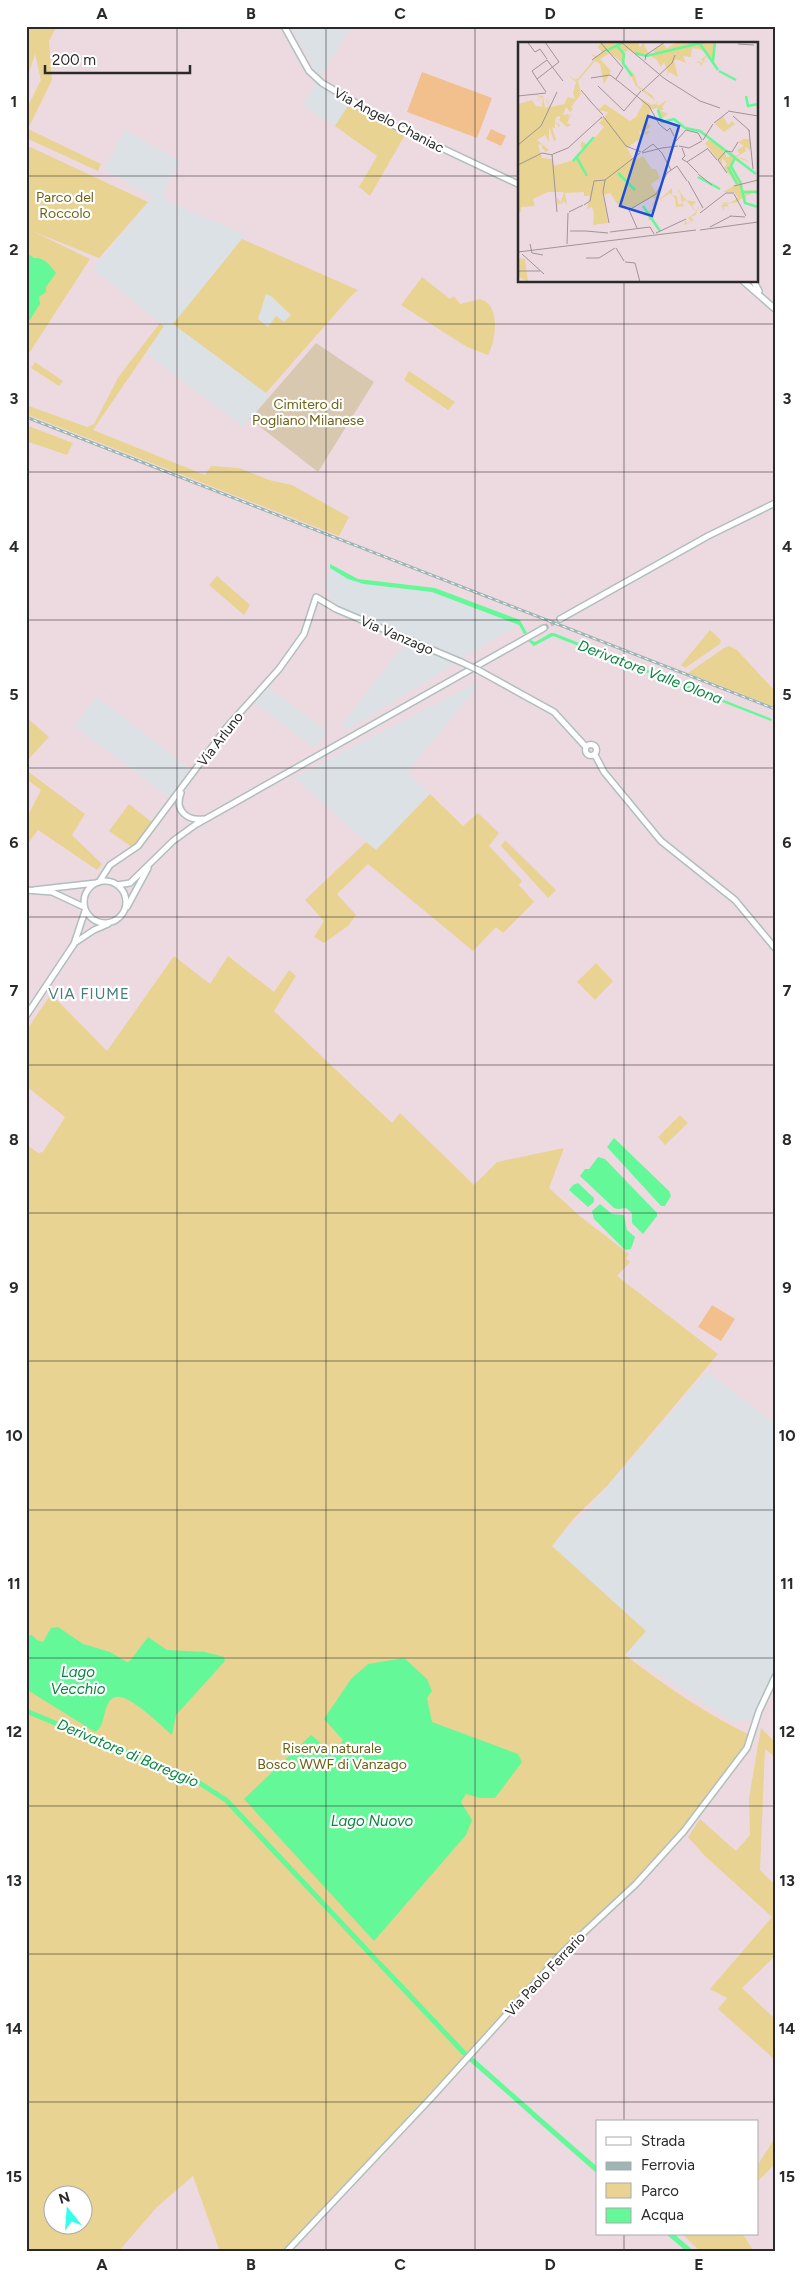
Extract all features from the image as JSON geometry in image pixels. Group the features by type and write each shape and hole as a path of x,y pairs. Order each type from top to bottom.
{"street":[{"name":"Via Angelo Chaniac","path":"284,26 305,66 322,83 395,126 518,184"},
{"path":"750,282 775,309"},
{"path":"560,619 708,536 774,504"},
{"name":"Via Vanzago","path":"316,597 336,609 478,670 554,712 586,747"},
{"name":"Via Arluno","path":"98,882 115,861 138,846 227,727 293,652 304,634 316,597"},
{"path":"26,890 98,882 130,883 173,840 208,818 544,628"},
{"path":"595,755 587,754 586,747 592,744 595,746 597,752 595,755 604,772 660,841 735,900 775,948"},
{"path":"183,788 178,803 184,815 192,819 208,818"},
{"path":"74,944 88,933 111,923 124,912 153,859"},
{"path":"109,869 109,877 125,894 124,912"},
{"path":"26,1016 74,944 85,908 88,890 98,882"},
{"path":"34,890 63,896 85,908 93,920 105,924 111,923"},
{"name":"Via Paolo Ferrario","path":"286,2252 444,2084 564,1951 636,1884 684,1831 747,1748 759,1711 775,1678"}],"shaded area":[{"path":"290,26 352,26 320,78"},
{"path":"422,72 492,98 477,138 407,112"},
{"path":"318,81 351,101 335,126 302,105"},
{"path":"491,129 506,136 501,146 486,139"},
{"path":"125,130 181,162 164,190 165,200 246,235 174,324 270,396 243,427 147,354 164,326 93,269 152,197 104,169"},
{"path":"266,294 271,296 291,316 284,323 268,327 258,319"},
{"path":"330,568 364,584 432,592 519,625 462,658 335,605 325,586"},
{"path":"407,641 455,664 347,730 341,725"},
{"path":"474,684 478,686 407,772 430,794 376,851 294,777"},
{"path":"268,687 328,732 314,748 253,702"},
{"path":"97,697 190,769 169,797 74,726"},
{"path":"712,1305 735,1319 721,1341 698,1327"},
{"path":"707,1371 775,1424 775,1669 751,1719 736,1722 723,1716 624,1652 552,1547 570,1525 585,1513"}],"green space":[{"path":"26,26 57,26 49,41 52,80 28,129 101,164 98,171 26,138 26,110 41,80 35,54 26,83"},
{"path":"349,104 405,135 370,196 359,187 377,156 335,126"},
{"name":"Parco del Roccolo","path":"26,145 148,202 99,258 32,231 90,259 26,358"},
{"path":"242,239 358,290 266,393 173,324","holes":["266,294 271,296 291,315 284,322 276,316 268,327 258,319"]},
{"path":"422,277 450,299 454,296 460,304 480,299 487,302 494,315 495,324 493,341 488,355 467,347 401,305"},
{"path":"160,323 164,326 93,430 205,475 211,466 239,468 269,480 292,485 349,517 339,536 26,414 26,405 87,427 94,424 119,376"},
{"name":"Cimitero di Pogliano Milanese","path":"316,343 374,382 318,472 250,419"},
{"path":"35,362 63,381 59,386 31,368"},
{"path":"409,371 455,402 448,410 404,380"},
{"path":"26,425 73,443 67,455 26,441"},
{"path":"217,576 250,605 244,615 209,585"},
{"path":"710,630 721,640 720,644 685,668 681,665"},
{"path":"729,646 737,650 775,691 775,707 688,673"},
{"path":"26,717 49,737 26,762"},
{"path":"26,770 85,814 72,835 102,864 97,870 38,830 26,846 26,819 41,790 26,779"},
{"path":"430,794 463,826 478,813 499,833 489,846 522,881 519,885 534,902 503,933 496,927 473,951 368,864 337,894 356,915 348,926 324,943 314,937 324,921 305,900 366,842 376,850"},
{"path":"129,804 153,823 133,848 109,831"},
{"path":"505,840 556,890 548,898 501,846"},
{"name":"Riserva naturale Bosco WWF di Vanzago","path":"174,956 210,984 228,956 274,992 289,970 296,976 274,1011 392,1123 400,1113 474,1185 497,1162 564,1148 549,1188 581,1217 629,1254 626,1258 630,1262 617,1276 718,1354 607,1486 575,1517 552,1546 646,1631 625,1655 687,1699 752,1736 732,1769 648,1872 584,1933 285,2252 220,2252 193,2176 157,2207 118,2252 26,2252 26,1144 38,1153 43,1152 65,1117 26,1086 26,1031 51,994 107,1051"},
{"path":"596,963 613,981 595,1000 577,982"},
{"path":"680,1115 688,1123 665,1145 658,1137"},
{"path":"761,1728 775,1742 775,1757 765,1749 760,1870 775,1885 775,1956 742,1988 775,2019 775,2060 718,2009 727,1998 710,1989 772,1917 705,1856 688,1837 700,1819 736,1851 750,1835 749,1798"},
{"path":"775,2138 775,2164 758,2181 758,2164"},
{"path":"684,2236 744,2236 754,2252 701,2252"}],"water":[{"path":"26,252 34,258 44,260 56,273 46,287 46,292 39,297 40,304 26,326"},
{"path":"330,564 358,579 435,588 520,620 527,633 524,634 519,625 432,592 364,584 348,579 330,568"},
{"name":"Derivatore Valle Olona","path":"551,633 772,719 771,721 553,636 534,646 528,641 535,642"},
{"path":"614,1138 669,1191 671,1196 665,1206 661,1206 607,1147"},
{"path":"598,1157 605,1159 657,1213 657,1216 643,1234 632,1223 632,1213 626,1208 614,1208 580,1176 585,1169 589,1169"},
{"path":"578,1183 594,1198 594,1202 588,1207 569,1190"},
{"path":"600,1204 612,1214 624,1215 627,1230 635,1237 631,1249 625,1250 594,1219 592,1211"},
{"name":"Lago Vecchio","path":"58,1627 83,1644 110,1652 127,1662 130,1661 148,1637 167,1650 205,1652 224,1657 225,1661 176,1715 172,1735 145,1711 121,1697 116,1697 110,1701 101,1726 95,1732 26,1689 26,1636 32,1635 37,1640 43,1642 51,1628"},
{"name":"Lago Nuovo","path":"404,1658 427,1679 432,1691 427,1698 432,1722 518,1754 522,1762 495,1798 480,1798 466,1794 461,1802 472,1820 466,1835 374,1941 244,1799 311,1735 333,1753 343,1740 324,1719 351,1679 368,1664"}],"waterway":[{"name":"Derivatore di Bareggio","path":"26,1711 198,1782 226,1800"},
{"name":"Derivatore di Bareggio","path":"228,1802 377,1961"},
{"name":"Derivatore di Bareggio","path":"380,1964 464,2053"},
{"name":"Derivatore di Bareggio","path":"472,2060 531,2112"},
{"name":"Derivatore di Bareggio","path":"533,2114 596,2169"},
{"name":"Derivatore di Bareggio","path":"672,2236 691,2252"}],"tunnel":[{"path":"544,628 560,619"}],"railway":[{"path":"26,417 775,709"}],"district":[{"name":"VIA FIUME","path":"89,994"}]}
